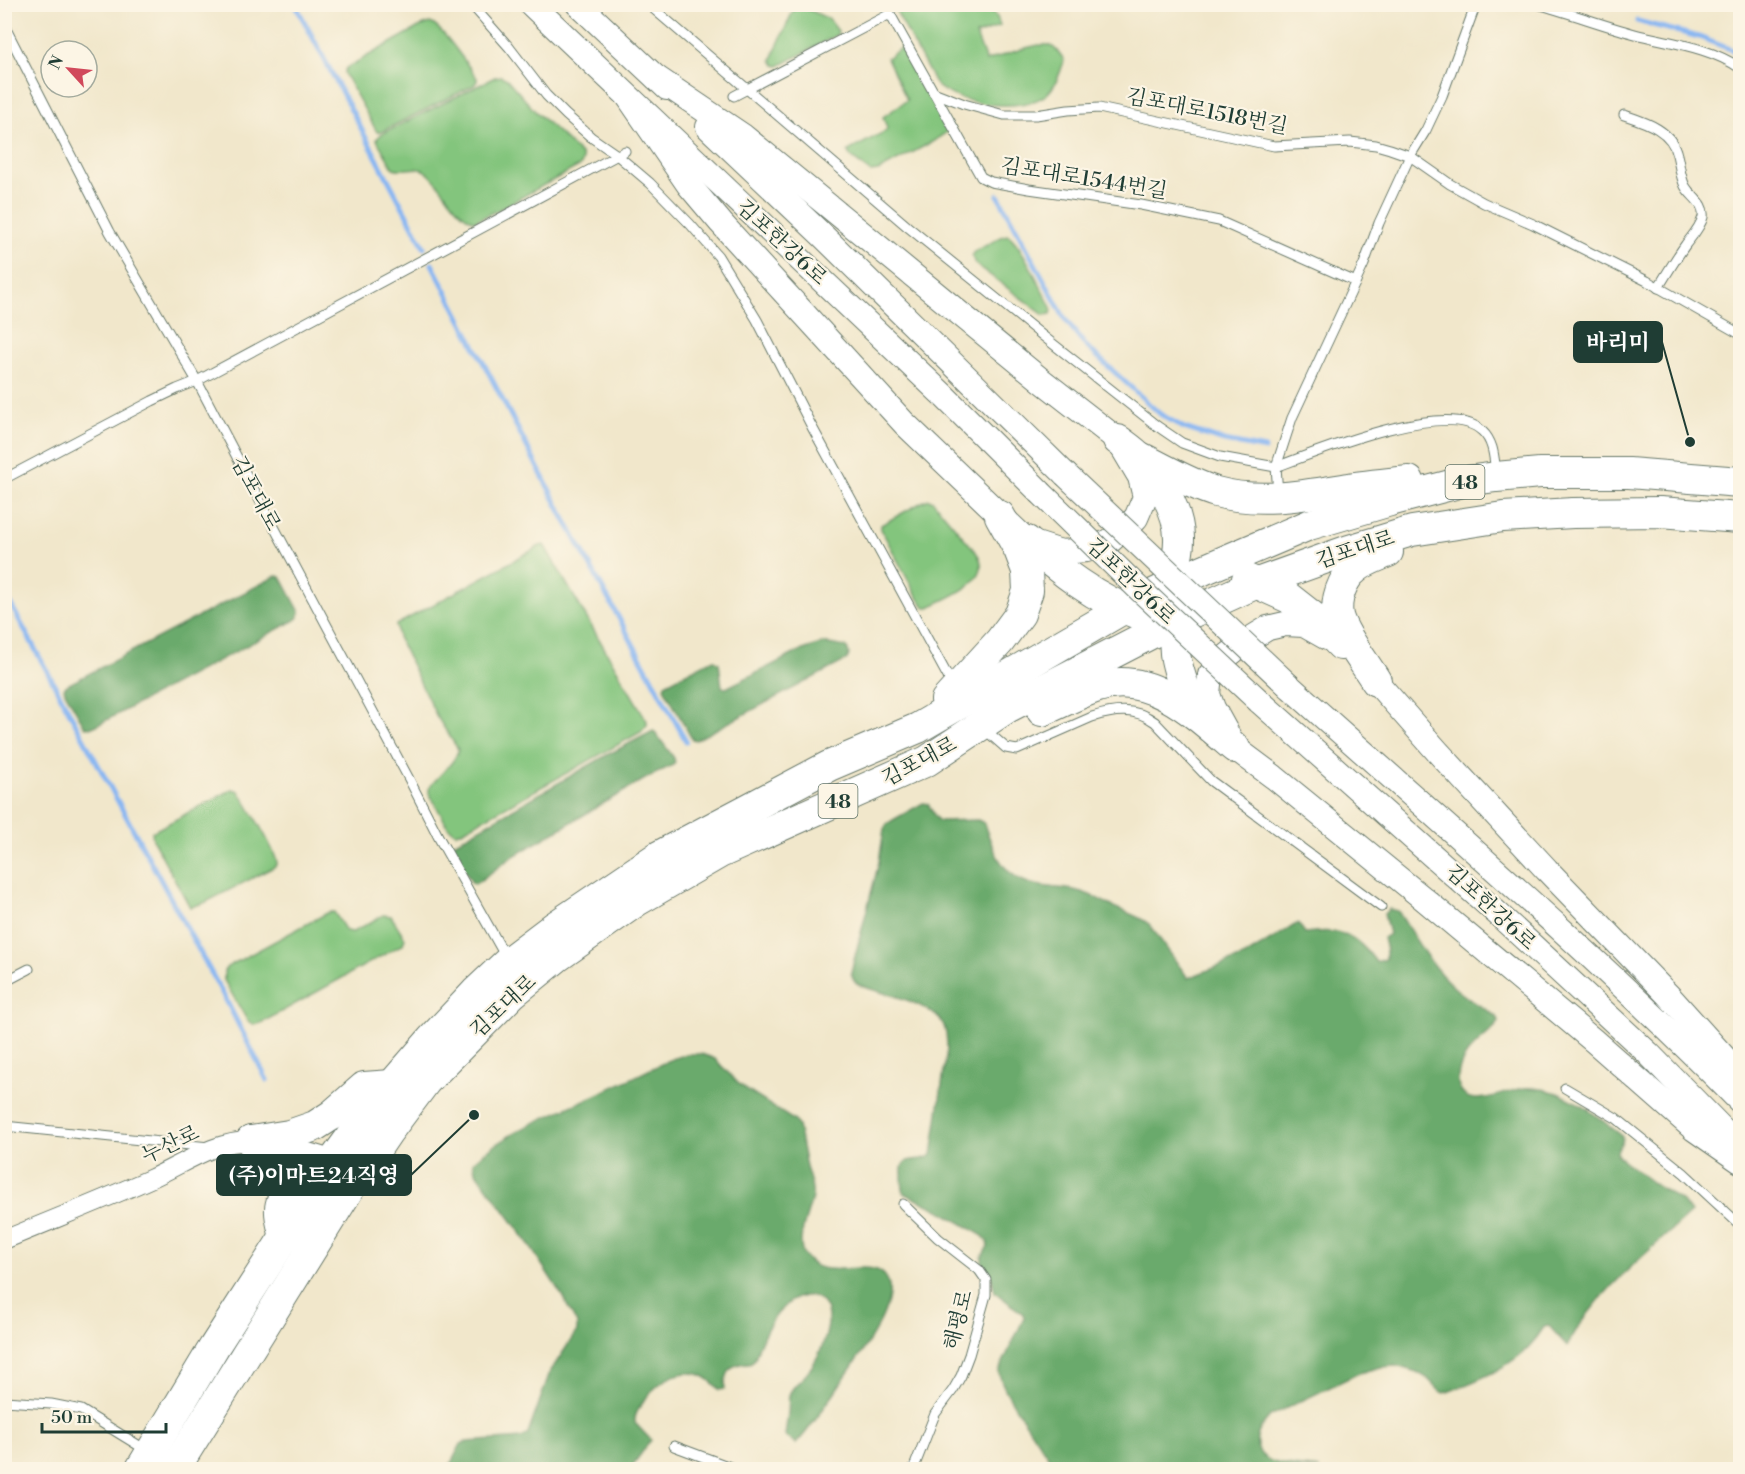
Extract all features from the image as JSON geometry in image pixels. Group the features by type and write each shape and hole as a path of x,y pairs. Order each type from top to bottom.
{"main road":[{"path":"1129,449 1195,484 1216,492 1240,497 1279,498 1411,481 1466,481"},
{"path":"1129,449 1153,472 1175,515 1180,540 1174,569 1166,588"},
{"name":"김포대로","path":"161,1464 173,1415 285,1237 347,1167 387,1133 426,1081 513,993 556,958 638,902 720,853 927,761 1007,708 1133,643 1166,588 1309,525 1466,481 1496,477 1540,473 1629,473 1740,482"},
{"name":"김포대로","path":"161,1464 199,1431 347,1167 364,1119 431,1040 509,961 554,927 659,856 829,766 918,728 1149,616 1257,583 1349,550 1412,531 1503,517 1660,512 1740,518"},
{"path":"918,728 987,657 1020,614 1028,591 1027,571 1019,550 1000,516"},
{"path":"1376,681 1343,628 1338,615 1337,603 1347,577 1354,569 1366,562 1464,523"},
{"path":"1027,541 1051,563 1080,584 1149,616 1173,637 1176,665 1194,712"},
{"path":"1149,616 1180,604 1203,570 1240,576 1289,598 1317,620 1341,645"},
{"path":"927,761 1098,686 1118,683 1130,683 1151,689 1194,712 1235,748"},
{"path":"251,1141 289,1135 315,1126 332,1115 364,1087 392,1085"},
{"path":"251,1141 272,1154 281,1163 286,1177 286,1190 279,1210 285,1237"},
{"path":"173,1415 199,1431"}],"street":[{"name":"김포한강6로","path":"531,4 945,397 1136,586 1259,701 1431,853 1648,1053 1740,1147"},
{"name":"김포한강6로","path":"578,4 823,236 959,372 1289,686 1604,968 1740,1101"},
{"path":"629,98 688,184 722,223 904,423 1027,541 1061,552 1087,550 1110,541 1136,518 1145,497 1129,449 885,254 743,136 657,78"},
{"path":"1740,1075 1341,645 1304,625 1285,624 1268,628 1245,642 1226,657 1210,675 1208,694 1235,748 1424,899 1594,1041 1694,1129 1740,1161"},
{"name":"누산로","path":"4,1240 152,1178 218,1147 234,1143 251,1141 285,1147 347,1167"}],"lane":[{"path":"471,4 559,108 585,132 621,153 718,256 758,320 812,427 955,691"},
{"path":"648,4 908,226 1043,336 1182,443 1220,457 1276,466 1399,426 1449,420 1470,424 1480,429 1489,438 1496,477"},
{"path":"1279,498 1276,466 1292,418 1356,282 1379,223 1410,156 1426,130 1442,96 1476,4"},
{"path":"1537,4 1550,6 1635,34 1697,49 1718,56 1740,68"},
{"name":"김포대로1544번길","path":"734,96 890,9 981,177 991,182 1141,205 1219,221 1356,282"},
{"name":"김포대로","path":"4,25 110,232 197,381 439,838 509,961"},
{"name":"김포대로1518번길","path":"933,92 964,104 1004,115 1036,115 1099,108 1274,146 1350,142 1390,148 1410,156 1450,184 1484,203 1533,224 1658,288 1740,334"},
{"path":"1624,115 1648,122 1671,140 1677,152 1683,183 1703,210 1697,230 1658,288"},
{"path":"4,479 152,401 197,381 621,153"},
{"path":"990,734 1006,748 1017,750 1104,713 1126,710 1144,715 1155,722 1210,781 1381,907"},
{"path":"4,982 29,969"},
{"path":"1565,1088 1616,1118 1684,1173 1740,1225"},
{"path":"4,1126 218,1147"},
{"name":"해평로","path":"903,1204 938,1238 979,1270 986,1280 986,1295 965,1366 953,1390 935,1414 913,1470"},
{"path":"4,1401 51,1404 81,1410 161,1464"},
{"path":"674,1446 738,1470"}],"green space":[{"path":"976,4 992,11 1000,26 976,35 986,61 1038,45 1051,46 1060,54 1064,60 1063,64 1055,83 1047,94 1023,104 991,104 959,98 936,85 897,13 895,5"},
{"path":"799,5 829,19 838,31 837,35 779,66 775,65 772,60 775,51 793,11"},
{"path":"430,23 448,39 477,81 474,85 377,132 344,73 346,68"},
{"path":"901,48 906,50 948,130 932,142 878,171 870,172 850,156 848,151 886,131 883,117 907,100 887,58"},
{"path":"501,76 507,79 535,111 581,154 583,159 581,165 475,221 455,206 425,171 393,168 377,139 380,135"},
{"path":"1008,235 1019,247 1030,266 1049,303 1051,314 1044,315 975,264 972,256 974,252"},
{"path":"929,499 976,552 981,562 976,579 968,586 929,607 924,607 881,529 881,525"},
{"path":"544,545 647,721 647,725 641,732 456,833 448,827 429,793 429,788 450,764 458,749 437,717 398,637 396,625"},
{"path":"276,576 281,577 300,612 297,619 99,724 90,728 84,725 65,692 64,688 67,685"},
{"path":"823,643 846,647 849,653 848,658 696,740 692,739 664,688 665,684 715,660 719,663 722,687 726,688 800,651"},
{"path":"653,731 674,758 673,765 512,857 475,884 472,883 451,845"},
{"path":"233,789 239,791 255,817 272,849 277,864 204,903 190,907 153,840 152,832"},
{"path":"923,803 928,804 939,821 978,820 984,823 1002,864 1018,878 1042,886 1083,892 1145,921 1188,978 1245,956 1298,923 1305,933 1328,931 1346,935 1361,945 1376,962 1386,959 1383,938 1389,934 1384,914 1389,909 1398,911 1424,952 1447,981 1498,1018 1499,1022 1463,1060 1458,1076 1461,1091 1467,1097 1475,1099 1527,1088 1547,1090 1567,1097 1586,1108 1621,1135 1623,1139 1617,1152 1618,1156 1651,1182 1683,1202 1691,1213 1607,1291 1592,1308 1567,1346 1549,1326 1544,1327 1525,1351 1501,1368 1445,1393 1417,1372 1396,1366 1381,1367 1359,1373 1270,1416 1258,1433 1257,1445 1260,1453 1274,1462 1320,1469 1056,1469 1014,1405 1001,1380 999,1371 1024,1318 1023,1314 995,1292 991,1276 982,1263 982,1257 988,1246 987,1241 983,1236 941,1211 903,1191 902,1167 904,1163 932,1155 947,1049 944,1026 934,1014 926,1009 899,997 857,984 851,972 879,862 884,829 893,820"},
{"path":"329,912 334,912 346,931 353,932 383,915 391,916 405,938 403,944 261,1023 250,1023 224,980 224,971 227,967"},
{"path":"687,1054 702,1054 715,1059 748,1091 795,1121 812,1189 801,1242 804,1255 811,1263 819,1267 828,1269 869,1268 877,1270 887,1279 889,1291 886,1307 870,1340 796,1444 785,1436 789,1395 817,1358 825,1338 828,1318 826,1309 820,1300 810,1296 797,1298 783,1307 763,1337 753,1361 736,1365 730,1370 726,1377 725,1389 719,1390 700,1375 690,1373 670,1378 651,1392 636,1414 635,1423 651,1440 630,1469 459,1470 451,1463 461,1444 522,1438 528,1434 550,1372 577,1331 577,1324 561,1294 526,1240 475,1171 473,1162 498,1143 527,1126"}],"waterway":[{"path":"295,4 424,247"},
{"path":"1637,21 1699,37 1740,53"},
{"path":"998,195 1065,319 1085,345 1160,414 1184,428 1224,441 1265,449"},
{"path":"432,264 562,514 686,741"},
{"path":"4,592 226,1000 267,1080"}],"place":[{"name":"바리미","path":"1690,442"},
{"name":"(주)이마트24직영","path":"474,1115"}]}
